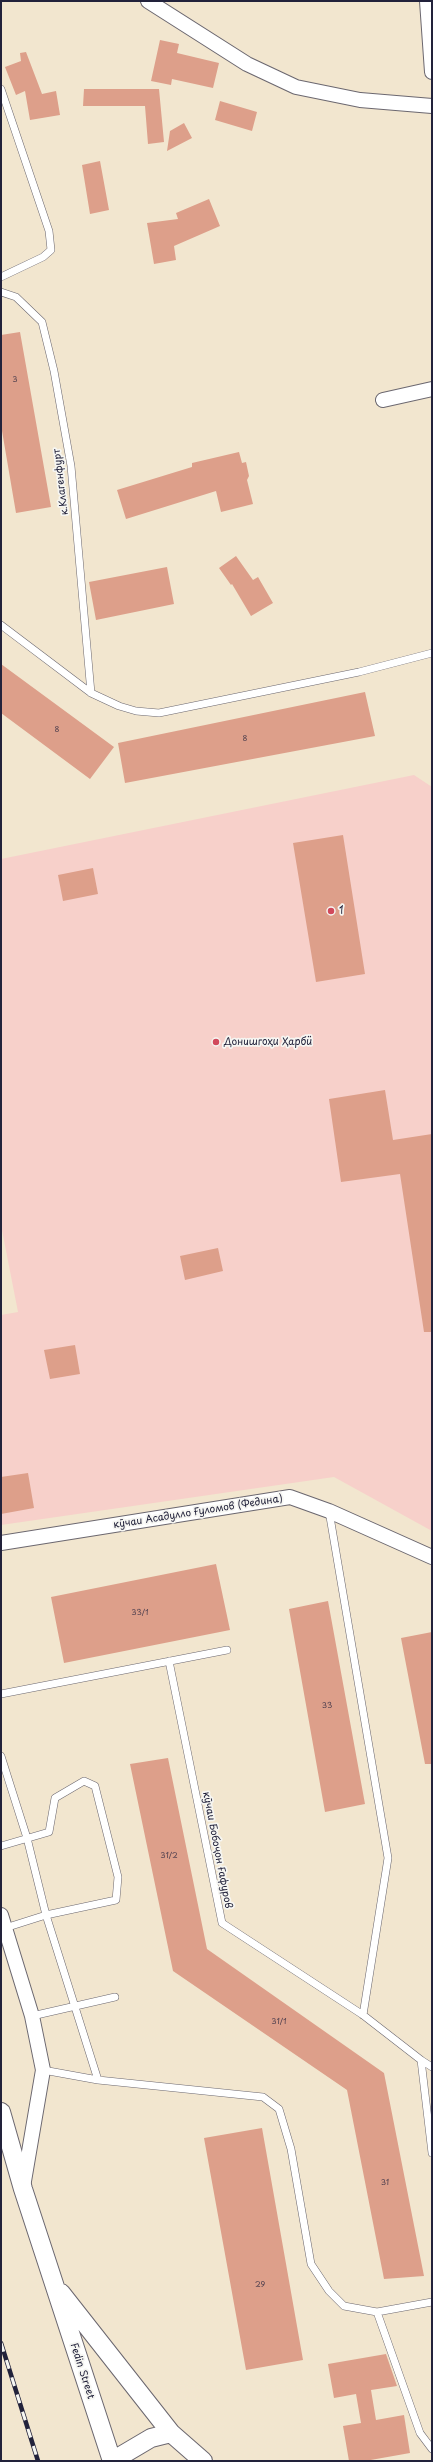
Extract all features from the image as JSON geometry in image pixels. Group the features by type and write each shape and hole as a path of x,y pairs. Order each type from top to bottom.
{"street":[{"path":"148,1 247,64 296,87 360,100 432,106"},
{"path":"427,1 432,72"},
{"path":"382,400 432,389"},
{"name":"кӯчаи Асадулло Ғуломов (Федина)","path":"1,1543 290,1497 329,1511 432,1557"},
{"path":"3,1922 32,2016 43,2070 23,2189"},
{"path":"1,2112 23,2189 53,2282 171,2433 204,2461"},
{"name":"Fedin Street","path":"53,2282 112,2461"},
{"path":"112,2461 151,2438 171,2433"}],"lane":[{"path":"1,89 49,231 51,250 43,257 1,277"},
{"name":"к.Клагенфурт","path":"1,292 16,297 42,322 54,371 71,466 92,693"},
{"path":"1,625 92,693 120,706 136,711 159,713 359,672 432,652"},
{"path":"329,1511 388,1858 363,2015"},
{"path":"1,1694 227,1650"},
{"name":"кӯчаи Бобоҷон Ғафуров","path":"169,1661 222,1923 363,2015 432,2067"},
{"path":"1,1756 27,1838 46,1915 98,2080"},
{"path":"1,1846 49,1832 55,1798 84,1781 95,1786 118,1877 116,1900 46,1915 3,1922"},
{"path":"32,2016 115,1997"},
{"path":"421,2060 432,2152"},
{"path":"43,2070 98,2080 263,2097 279,2109 291,2148 312,2264 329,2291 344,2306 377,2312 432,2302"},
{"path":"377,2312 420,2433 432,2449"}],"shaded area":[{"name":"Донишгоҳи Ҳарбӣ","path":"414,775 432,787 432,1531 334,1477 1,1525 1,1315 18,1312 1,1225 1,859"}],"building":[{"path":"160,40 179,44 177,53 219,63 213,88 172,79 171,85 151,81"},
{"path":"26,52 42,94 56,91 60,115 30,120 25,91 16,95 5,67 21,61 20,53"},
{"path":"84,89 159,89 164,142 148,144 145,106 83,106"},
{"path":"220,101 257,112 252,131 215,120"},
{"path":"184,123 192,138 167,151 170,131"},
{"path":"100,161 109,210 90,214 82,165"},
{"path":"209,199 220,226 174,246 176,260 154,264 147,223 178,219 176,213"},
{"path":"20,332 51,507 16,513 1,425 1,335"},
{"path":"239,452 242,463 246,462 249,476 247,480 253,504 221,512 216,491 126,519 117,490 192,467 192,463"},
{"path":"236,556 253,580 258,577 273,603 251,616 232,584 231,585 219,568"},
{"path":"167,567 174,604 96,620 89,582"},
{"path":"1,664 114,747 90,779 1,713"},
{"path":"365,692 375,736 125,783 118,743"},
{"path":"343,835 365,974 316,982 293,843"},
{"path":"93,868 98,894 63,901 58,875"},
{"path":"385,1090 393,1140 432,1134 432,1332 424,1332 400,1174 341,1182 329,1099"},
{"path":"218,1248 223,1271 185,1280 180,1256"},
{"path":"75,1345 80,1374 50,1379 44,1350"},
{"path":"28,1473 34,1508 1,1514 1,1477"},
{"path":"216,1564 230,1630 64,1663 51,1597"},
{"path":"328,1601 365,1804 325,1812 289,1609"},
{"path":"432,1632 432,1764 425,1764 401,1638"},
{"path":"168,1758 207,1949 384,2073 424,2276 384,2279 347,2090 173,1971 130,1764"},
{"path":"262,2128 303,2360 246,2370 204,2138"},
{"path":"386,2354 397,2386 371,2390 376,2420 404,2415 410,2453 365,2461 349,2461 343,2426 361,2423 356,2394 334,2398 328,2364"}],"railway":[{"path":"1,2343 38,2461"}],"place":[{"name":"1","path":"331,911"},
{"name":"Донишгоҳи Ҳарбӣ","path":"216,1042"}]}
